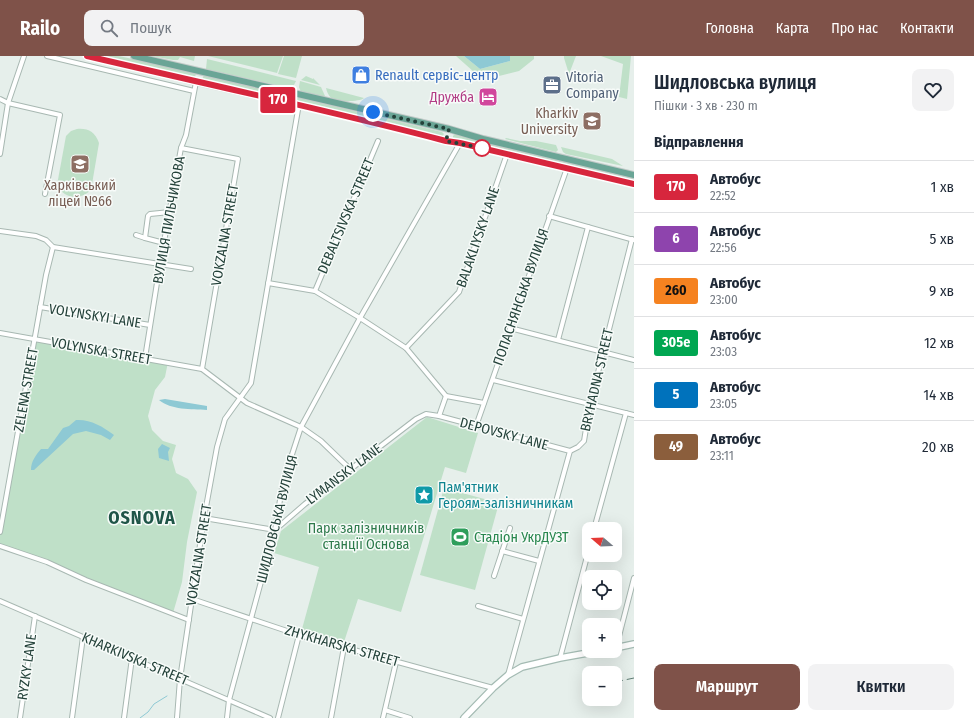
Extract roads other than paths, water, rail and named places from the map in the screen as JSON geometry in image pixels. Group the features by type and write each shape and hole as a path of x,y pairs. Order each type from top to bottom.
{"main road":[{"path":"87,56 196,82 299,104 446,141 634,184"},
{"path":"134,56 449,129 483,139 634,175"},
{"path":"446,141 449,129"},
{"path":"622,647 634,644"},
{"path":"464,718 493,688 508,675 522,667 582,654"}],"street":[{"path":"0,154 8,103 24,56"},
{"path":"46,56 53,56"},
{"path":"46,56 194,92"},
{"name":"ВУЛИЦЯ ПИЛЬЧИКОВА","path":"145,358 181,148 186,135 196,82"},
{"path":"0,100 60,115 45,194"},
{"name":"VOKZALNA STREET","path":"177,718 180,679 204,518 217,447 225,418 251,383 299,104"},
{"name":"DEBALTSIVSKA STREET","path":"315,291 378,141"},
{"name":"ШИДЛОВСЬКА ВУЛИЦЯ","path":"227,718 229,700 276,530 283,482 301,427 360,318 460,143"},
{"name":"VOKZALNA STREET","path":"181,148 238,159 202,369"},
{"name":"BALAKLIYSKY LANE","path":"406,348 459,292 507,154"},
{"name":"ПОПАСНЯНСЬКА ВУЛИЦЯ","path":"476,426 567,168"},
{"path":"145,238 148,216 150,214 170,212"},
{"path":"550,216 633,239"},
{"path":"558,340 588,227"},
{"path":"0,231 36,236 46,240 53,248 190,269"},
{"path":"136,235 164,243"},
{"name":"BRYHADNA STREET","path":"570,451 578,447 584,440 590,404 633,239"},
{"name":"ZELENA STREET","path":"0,532 40,307 53,248"},
{"path":"268,283 315,291 406,348 446,396 484,403"},
{"name":"VOLYNSKYI LANE","path":"40,307 150,325"},
{"path":"510,328 634,360"},
{"name":"VOLYNSKA STREET","path":"0,333 202,369"},
{"path":"202,369 248,403 301,427 321,441 350,469"},
{"path":"493,380 634,415"},
{"path":"439,416 446,396"},
{"path":"596,522 626,413"},
{"name":"LYMANSKY LANE","path":"276,530 305,504 421,416 426,414 439,416"},
{"name":"DEPOVSKY LANE","path":"439,416 570,451"},
{"path":"508,675 538,562 570,451"},
{"path":"204,518 276,530"},
{"path":"494,576 510,528"},
{"path":"0,546 47,562 86,580 189,620"},
{"path":"502,551 538,562"},
{"path":"560,658 586,562"},
{"path":"622,625 634,578"},
{"name":"ZHYKHARSKA STREET","path":"192,599 299,635 493,688"},
{"name":"KHARKIVSKA STREET","path":"0,601 270,718"},
{"path":"478,606 523,619"},
{"name":"RYZKY LANE","path":"20,718 34,616"},
{"path":"278,718 299,635"},
{"path":"72,718 83,637"},
{"path":"331,718 344,647"},
{"path":"124,718 132,658"},
{"path":"383,718 396,662"},
{"path":"385,710 410,718"}],"water":[{"path":"464,56 510,56 510,61 480,69"},
{"path":"165,399 207,406 207,410 169,406 159,400"},
{"path":"76,420 96,424 114,435 110,440 101,435 86,431 73,434 34,470 31,470 33,461 41,449 48,449 63,428 69,426"},
{"path":"162,444 170,448 168,452 169,461 159,458 158,449"}],"waterway":[{"path":"140,718 148,712 154,704 167,696"}],"railway":[{"path":"622,681 634,678"}],"place":[{"name":"Renault сервіс-центр","path":"361,75"},
{"name":"Vitoria Company","path":"552,85"},
{"name":"Дружба","path":"488,97"},
{"name":"Kharkiv University","path":"592,121"},
{"name":"Харківський ліцей №66","path":"80,164"},
{"name":"Пам'ятник Героям-залізничникам","path":"424,495"},
{"name":"Стадіон УкрДУЗТ","path":"460,537"}],"district":[{"name":"OSNOVA","path":"142,518"}],"park label":[{"name":"Парк залізничників станції Основа","path":"366,536"}]}
